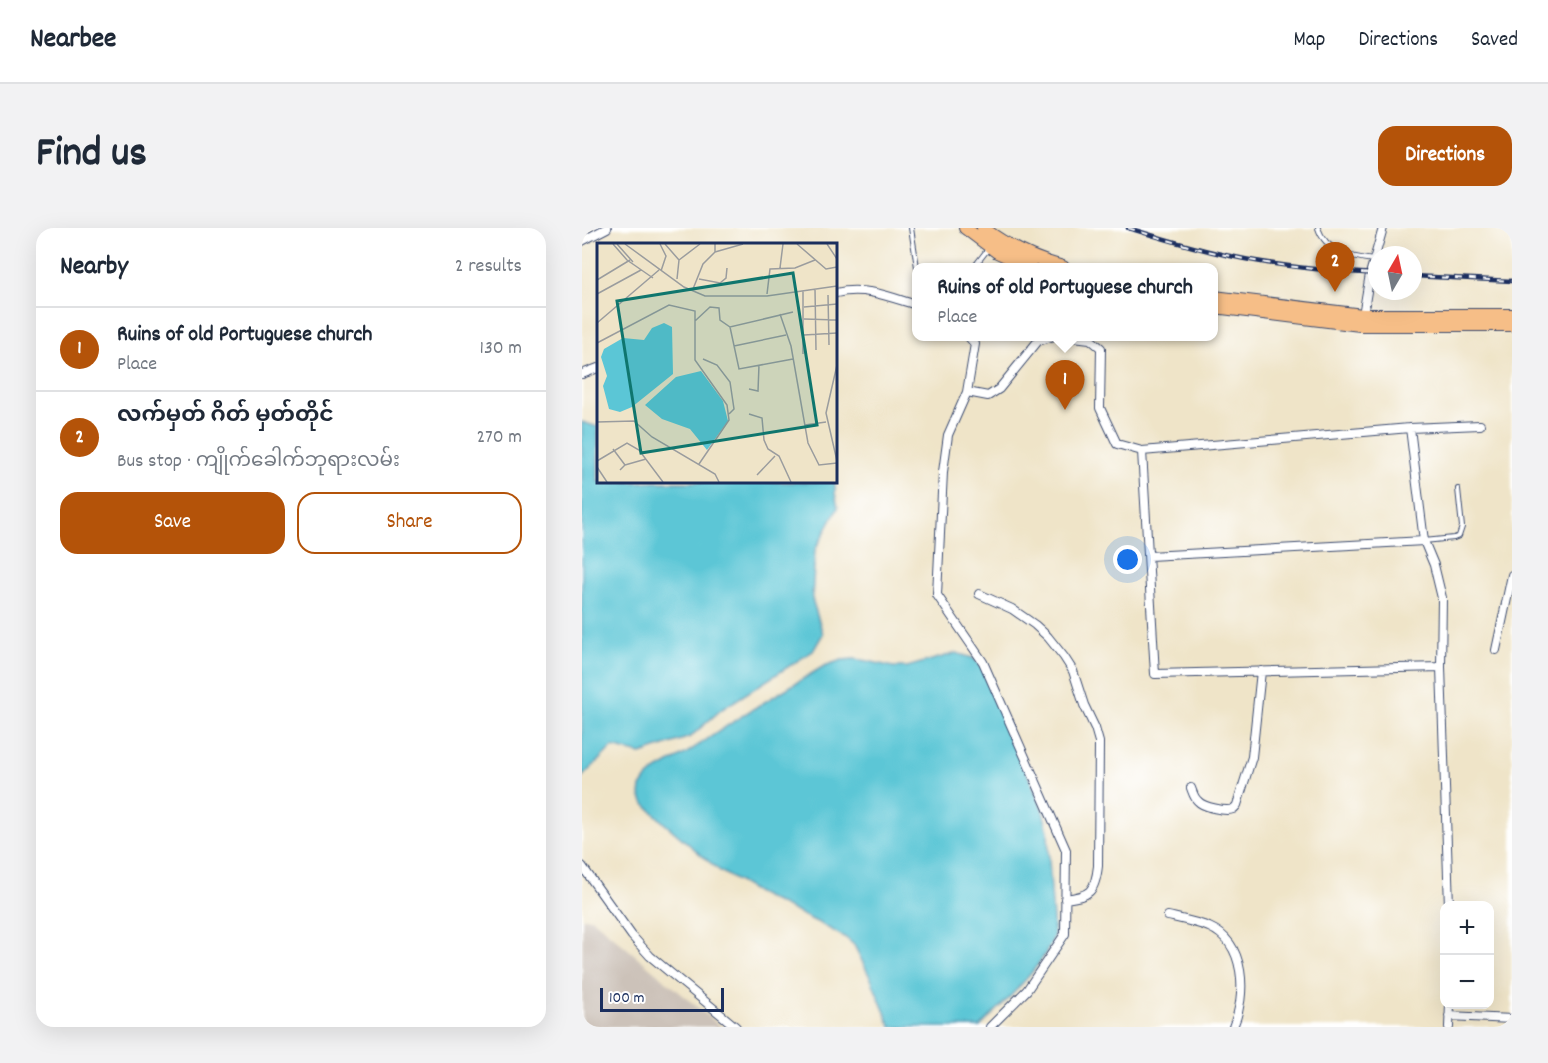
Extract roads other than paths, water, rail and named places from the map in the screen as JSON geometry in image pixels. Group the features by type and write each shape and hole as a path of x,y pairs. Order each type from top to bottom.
{"main road":[{"path":"965,228 997,252 1021,263"},
{"path":"985,229 1002,243 1046,263"},
{"path":"1218,297 1363,315 1512,315"},
{"path":"1218,307 1360,325 1512,325"}],"street":[{"path":"582,241 607,228"},
{"path":"1378,246 1383,228"},
{"path":"1363,315 1368,286"},
{"path":"837,293 846,290 868,291 912,304"},
{"path":"973,341 975,344 967,392 948,435 943,472 937,595 983,662 1065,850 1065,933 1027,990 990,1027"},
{"path":"967,392 988,396 999,389 1038,341"},
{"path":"1092,341 1101,348 1100,408 1117,444 1142,452 1410,428 1480,425"},
{"path":"582,374 597,368"},
{"path":"1410,428 1424,541 1434,565 1442,598 1441,667 1449,901"},
{"path":"1142,452 1155,674 1441,667"},
{"path":"1149,556 1424,541"},
{"path":"1496,650 1512,575"},
{"path":"979,594 1012,609 1035,625 1054,643 1070,666 1099,742 1096,881 1093,888 1086,894 1065,899"},
{"path":"1191,788 1200,804 1207,807 1233,809 1237,805 1255,742 1261,671"},
{"path":"582,866 620,921 650,956 736,1027"},
{"path":"1168,916 1209,927 1233,949 1241,968 1240,1011 1233,1027"},
{"path":"1449,1027 1450,1009"},
{"path":"1449,1016 1512,1019"}],"lane":[{"path":"911,228 916,263"},
{"path":"1318,228 1320,236 1336,250 1368,259"},
{"path":"977,263 989,246"},
{"path":"1424,541 1459,536 1462,527 1458,489"}],"water":[{"path":"582,422 597,427 597,483 835,483 838,508 815,550 812,599 823,634 813,651 722,709 690,737 641,754 612,747 582,777"},
{"path":"956,653 973,658 982,667 1042,808 1048,831 1054,934 1050,945 1034,970 980,1027 891,1027 854,945 821,924 757,893 720,871 643,802 640,795 641,787 655,771 824,666 854,659 893,667 907,667"}],"railway":[{"path":"1128,228 1195,248 1252,260 1306,268 1368,273"},
{"path":"1422,276 1512,281"}],"place":[{"name":"လက်မှတ် ဂိတ် မှတ်တိုင်","path":"1335,292"},
{"name":"Ruins of old Portuguese church","path":"1065,410"}]}
